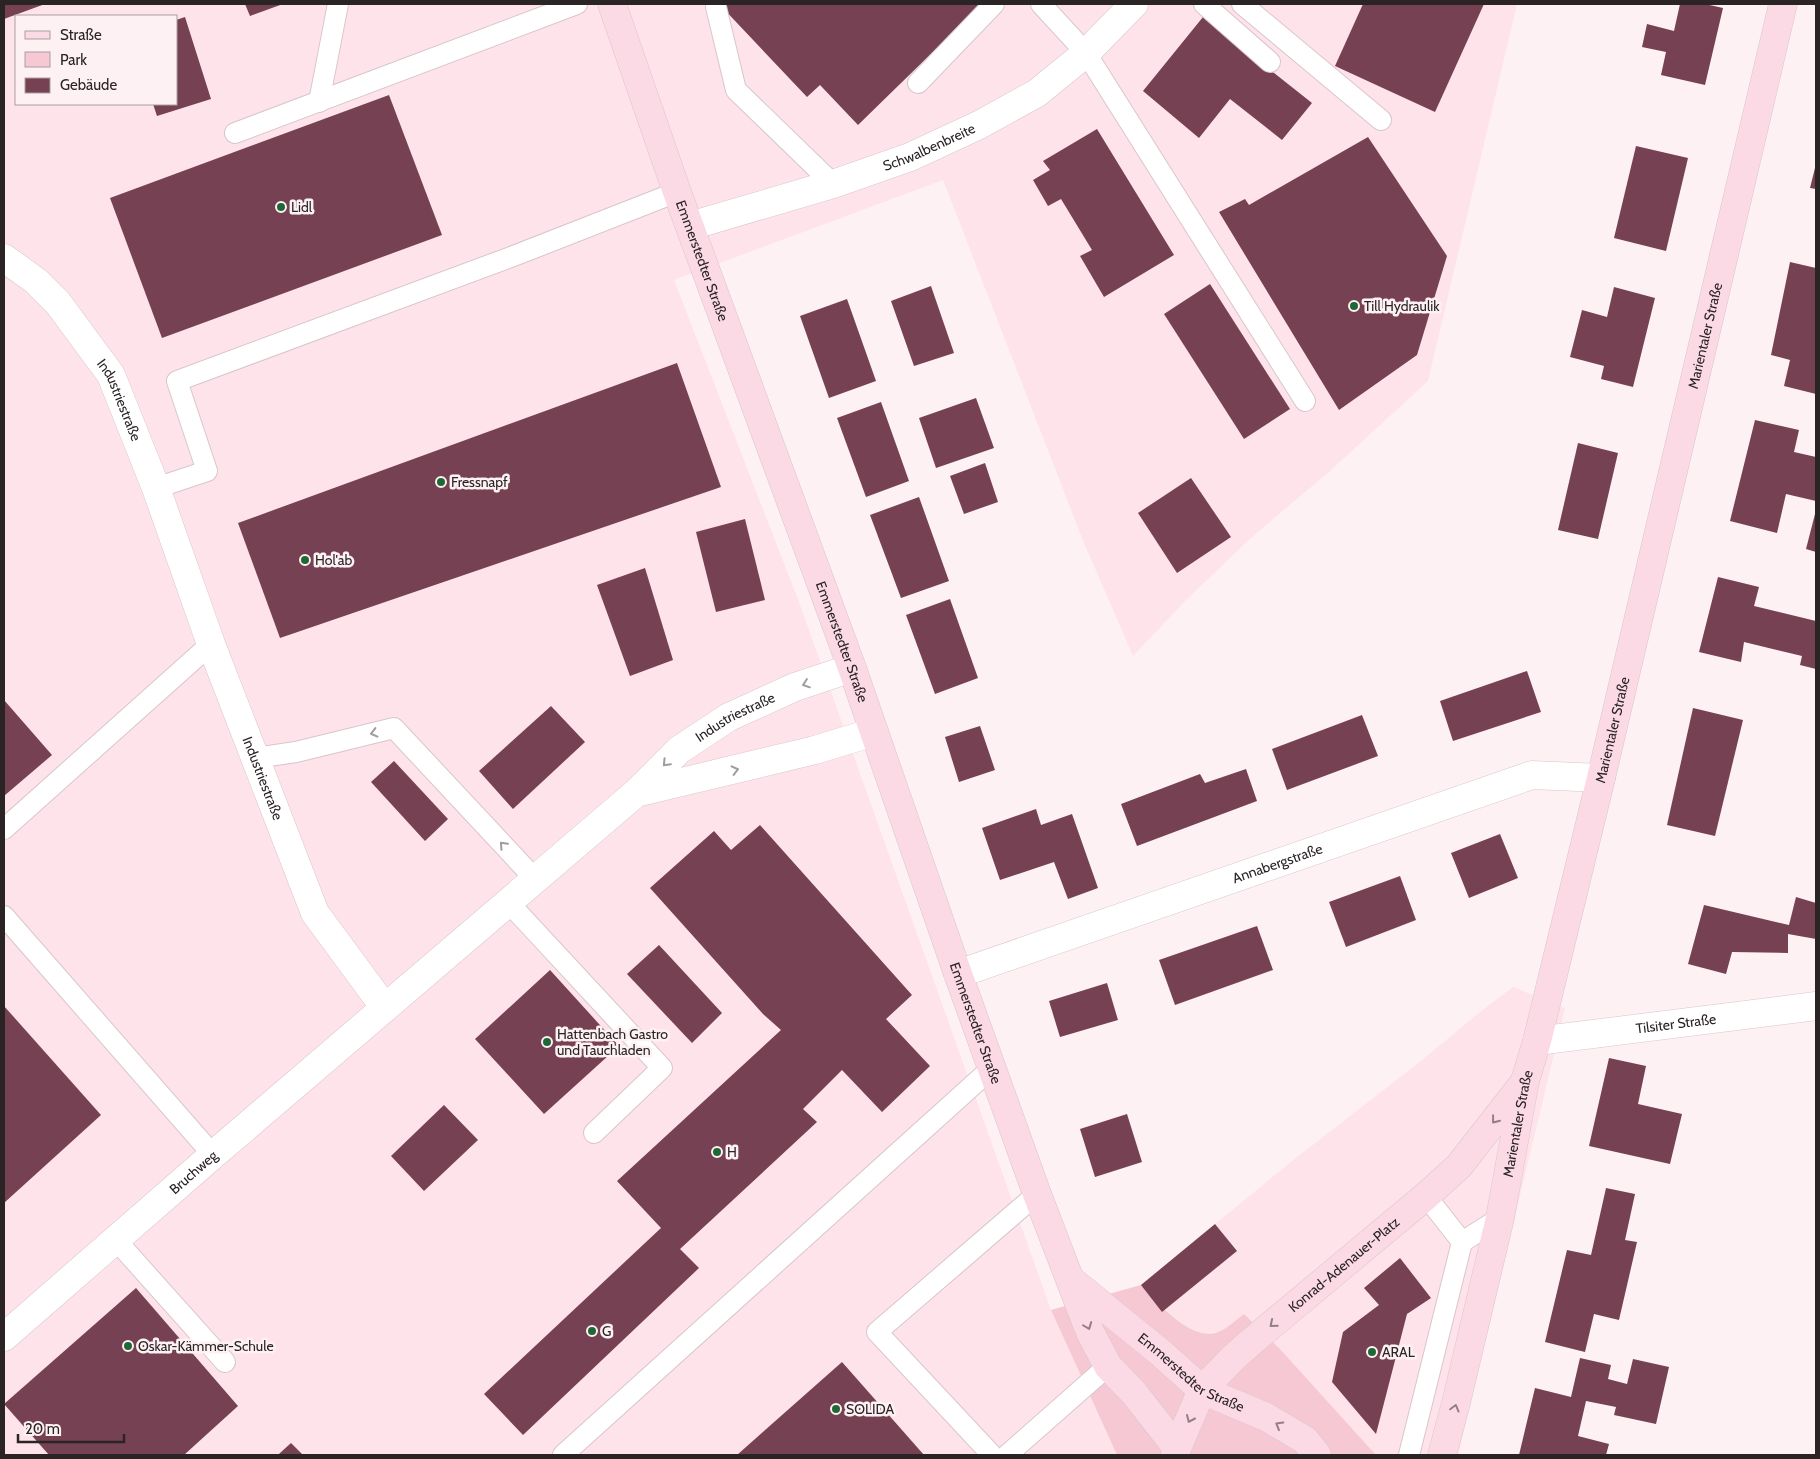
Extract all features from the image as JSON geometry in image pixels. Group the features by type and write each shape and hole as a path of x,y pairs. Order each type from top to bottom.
{"main road":[{"name":"Emmerstedter Straße","path":"612,4 677,192 852,668 958,974 993,1067 1037,1194 1090,1332 1108,1366 1134,1393 1176,1452"},
{"name":"Marientaler Straße","path":"1442,1455 1500,1218 1525,1081 1600,778 1783,4"},
{"name":"Konrad-Adenauer-Platz","path":"1176,1452 1202,1390 1251,1342 1426,1196 1459,1166 1525,1081"},
{"name":"Emmerstedter Straße","path":"1071,1280 1202,1390 1266,1417 1305,1440 1317,1455"}],"street":[{"name":"Schwalbenbreite","path":"690,226 833,184 910,158 980,125 1037,93 1086,53 1134,4"},
{"name":"Industriestraße","path":"4,258 36,281 58,303 111,375 156,488 211,644 315,913 385,1008 636,794 679,750 729,717 795,687 852,668"},
{"name":"Industriestraße","path":"636,794 814,750 874,732"},
{"name":"Annabergstraße","path":"958,974 1532,775 1600,778"},
{"name":"Tilsiter Straße","path":"1536,1041 1816,1006"},
{"name":"Bruchweg","path":"4,1338 213,1154 385,1008"}],"lane":[{"path":"318,102 338,4"},
{"path":"235,133 576,4"},
{"path":"918,83 994,4"},
{"path":"1041,4 1086,53 1305,401"},
{"path":"1204,4 1270,62"},
{"path":"1242,4 1380,120"},
{"path":"716,7 736,90 833,184"},
{"path":"156,488 207,471 177,381 511,258 677,192"},
{"path":"4,829 211,644"},
{"path":"255,758 296,752 394,728 536,880"},
{"path":"509,903 662,1068 594,1133"},
{"path":"4,916 213,1154"},
{"path":"563,1455 993,1067"},
{"path":"992,1455 878,1332 1037,1194"},
{"path":"1426,1196 1462,1242"},
{"path":"1409,1455 1462,1242 1500,1218"},
{"path":"115,1239 226,1362"},
{"path":"1007,1455 1108,1366"}],"shaded area":[{"path":"4,4 1517,4 1428,381 1329,472 1253,536 1187,599 1133,656 1084,543 943,180 674,280 799,602 1051,1310 1117,1455 4,1455"},
{"path":"1513,987 1565,1008 1458,1455 1376,1455 1280,1349 1219,1332 1200,1333 1185,1326 1171,1315 1141,1285 1292,1161"}],"green space":[{"path":"1141,1285 1176,1319 1186,1326 1207,1334 1221,1331 1244,1314 1280,1349 1376,1455 1117,1455 1051,1310"}],"building":[{"path":"4,4 45,4 4,19"},
{"path":"245,4 283,4 250,16"},
{"path":"982,4 858,125 820,85 807,97 720,5"},
{"path":"1363,4 1484,4 1435,112 1335,66"},
{"path":"1680,4 1705,4 1723,8 1705,85 1661,75 1666,52 1642,47 1647,24 1674,31"},
{"path":"185,17 211,99 157,116 153,105 178,105 178,19"},
{"path":"1203,17 1312,103 1282,140 1230,99 1199,138 1143,91"},
{"path":"389,95 442,235 162,338 110,198"},
{"path":"1097,129 1174,255 1104,297 1080,256 1092,250 1061,199 1048,206 1033,180 1050,170 1043,161"},
{"name":"Till Hydraulik","path":"1368,137 1447,256 1417,355 1339,410 1219,212 1245,199 1249,205"},
{"path":"1636,146 1688,158 1666,251 1614,238"},
{"path":"1816,164 1816,189 1810,188"},
{"path":"1790,262 1816,268 1816,394 1784,386 1790,360 1771,355"},
{"path":"1210,284 1290,409 1244,439 1164,314"},
{"path":"931,286 954,353 914,366 891,301"},
{"path":"1614,287 1655,298 1633,387 1601,379 1604,366 1570,357 1582,310 1607,317"},
{"path":"847,299 876,381 829,398 800,316"},
{"path":"677,363 721,487 280,638 238,523"},
{"path":"976,398 994,448 936,468 919,418"},
{"path":"881,402 909,481 866,497 837,418"},
{"path":"1755,420 1799,430 1794,452 1816,457 1816,501 1786,494 1777,533 1730,521"},
{"path":"1578,443 1618,453 1598,539 1558,530"},
{"path":"985,463 998,502 964,514 950,476"},
{"path":"1191,478 1231,537 1177,573 1138,513"},
{"path":"919,497 949,581 901,598 870,515"},
{"path":"1816,515 1816,552 1806,549"},
{"path":"745,519 765,600 716,612 696,532"},
{"path":"645,568 673,660 630,676 597,585"},
{"path":"1718,577 1759,587 1754,606 1816,621 1816,669 1800,665 1802,656 1744,642 1741,662 1699,652"},
{"path":"950,599 978,678 935,694 906,615"},
{"path":"1527,671 1541,712 1453,741 1440,701"},
{"path":"4,700 52,755 4,796"},
{"path":"551,706 585,742 513,809 479,771"},
{"path":"1693,708 1743,720 1715,836 1667,825"},
{"path":"1362,715 1378,756 1287,790 1272,749"},
{"path":"980,726 995,770 959,782 945,737"},
{"path":"394,761 448,819 425,841 371,782"},
{"path":"1246,769 1257,801 1137,846 1121,804 1200,774 1205,783"},
{"path":"1036,809 1041,825 1072,814 1098,888 1068,899 1054,862 1000,880 982,828"},
{"path":"760,825 912,995 886,1019 930,1066 882,1112 842,1070 803,1109 817,1122 680,1249 699,1268 523,1435 484,1394 661,1228 617,1181 781,1030 763,1014 650,888 714,831 731,850"},
{"path":"1500,834 1518,878 1469,898 1451,853"},
{"path":"1400,876 1416,920 1346,947 1329,902"},
{"path":"1796,897 1816,903 1816,939 1788,934 1788,953 1732,952 1726,974 1688,964 1704,905 1789,925"},
{"path":"1257,926 1273,970 1175,1005 1159,960"},
{"path":"659,945 722,1013 692,1043 627,974"},
{"name":"Hattenbach Gastro und Tauchladen","path":"550,970 619,1046 544,1114 475,1039"},
{"path":"1107,983 1118,1020 1060,1037 1049,1001"},
{"path":"4,1006 101,1115 4,1203"},
{"path":"1609,1058 1646,1066 1638,1104 1682,1114 1670,1164 1589,1146"},
{"path":"444,1105 478,1140 424,1191 391,1156"},
{"path":"1127,1114 1142,1162 1095,1177 1080,1129"},
{"path":"1606,1188 1635,1194 1625,1240 1637,1242 1619,1320 1594,1314 1585,1352 1545,1342 1567,1250 1591,1255"},
{"path":"1215,1224 1237,1251 1162,1312 1141,1285"},
{"path":"1400,1258 1431,1298 1407,1314 1376,1434 1332,1382 1343,1332 1379,1305 1364,1288"},
{"name":"Oskar-Kämmer-Schule","path":"136,1288 238,1406 184,1455 49,1455 4,1404"},
{"path":"1580,1358 1611,1365 1608,1379 1627,1384 1633,1359 1669,1367 1656,1424 1614,1415 1616,1407 1586,1401 1578,1436 1609,1444 1606,1455 1519,1455 1535,1388 1571,1397"},
{"name":"SOLIDA","path":"842,1362 924,1455 737,1455"},
{"path":"291,1443 303,1455 278,1455 280,1453"}],"place":[{"name":"Lidl","path":"281,207"},
{"name":"Till Hydraulik","path":"1354,306"},
{"name":"Fressnapf","path":"441,482"},
{"name":"Hol'ab","path":"305,560"},
{"name":"Hattenbach Gastro und Tauchladen","path":"547,1042"},
{"name":"H","path":"717,1152"},
{"name":"G","path":"592,1331"},
{"name":"Oskar-Kämmer-Schule","path":"128,1346"},
{"name":"ARAL","path":"1372,1352"},
{"name":"SOLIDA","path":"836,1409"}]}
